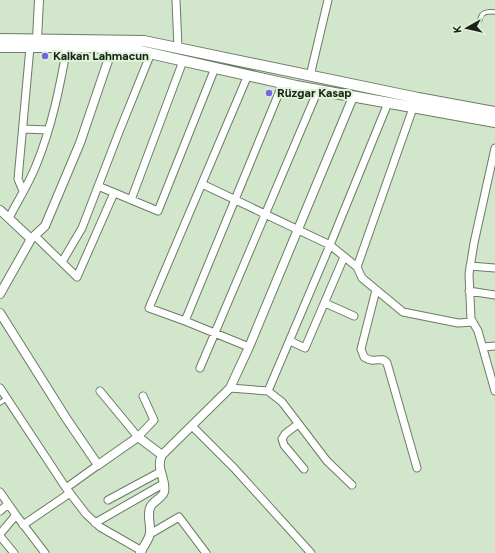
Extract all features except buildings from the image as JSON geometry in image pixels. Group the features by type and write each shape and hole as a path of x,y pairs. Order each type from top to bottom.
{"main road":[{"path":"0,39 144,41 418,98 495,112"},
{"path":"0,47 67,47 136,50 283,83 495,122"}],"street":[{"path":"37,39 39,0"},
{"path":"176,0 178,48"},
{"path":"310,76 328,0"},
{"path":"23,191 18,179 30,47"},
{"path":"9,218 37,164 48,130 61,79 67,47"},
{"path":"0,294 33,237 45,226 80,143 112,49"},
{"path":"62,262 82,228 151,54"},
{"path":"131,200 183,61"},
{"path":"98,186 158,211 215,68"},
{"path":"248,75 149,308 185,321 249,348"},
{"path":"185,321 283,83"},
{"path":"200,368 318,90"},
{"path":"0,388 68,491 95,523 141,552 150,534 149,510 152,504 163,494 163,484 159,463 162,455 230,388 249,348 353,97"},
{"path":"268,391 388,103"},
{"path":"357,267 413,108"},
{"path":"22,129 48,130"},
{"path":"495,148 474,243 469,274 471,319 478,331 495,391"},
{"path":"202,184 330,245 357,267 362,278 403,312 458,323 473,322"},
{"path":"0,210 62,262 77,277 114,193"},
{"path":"290,341 305,348 344,257"},
{"path":"470,266 495,268"},
{"path":"376,290 361,349 364,358 370,360 383,359 387,363 417,468"},
{"path":"469,291 495,295"},
{"path":"325,303 354,316"},
{"path":"0,313 66,418 98,465"},
{"path":"483,347 495,346"},
{"path":"487,360 495,359"},
{"path":"230,388 268,391 282,402 327,461 352,485"},
{"path":"100,390 138,438 162,455"},
{"path":"23,525 68,491 98,465 138,438 154,420 143,396"},
{"path":"298,424 282,439 284,445 304,469"},
{"path":"192,426 234,468 312,553"},
{"path":"108,500 160,472"},
{"path":"95,523 163,484"},
{"path":"0,492 45,553"},
{"path":"0,511 8,504"},
{"path":"14,553 0,535 16,515"},
{"path":"150,534 179,517 206,553"}],"lane":[{"path":"480,20 481,16 485,12 495,12"},
{"path":"0,403 7,398"}],"place":[{"name":"Kalkan Lahmacun","path":"45,56"},
{"name":"Rüzgar Kasap","path":"269,93"}]}
